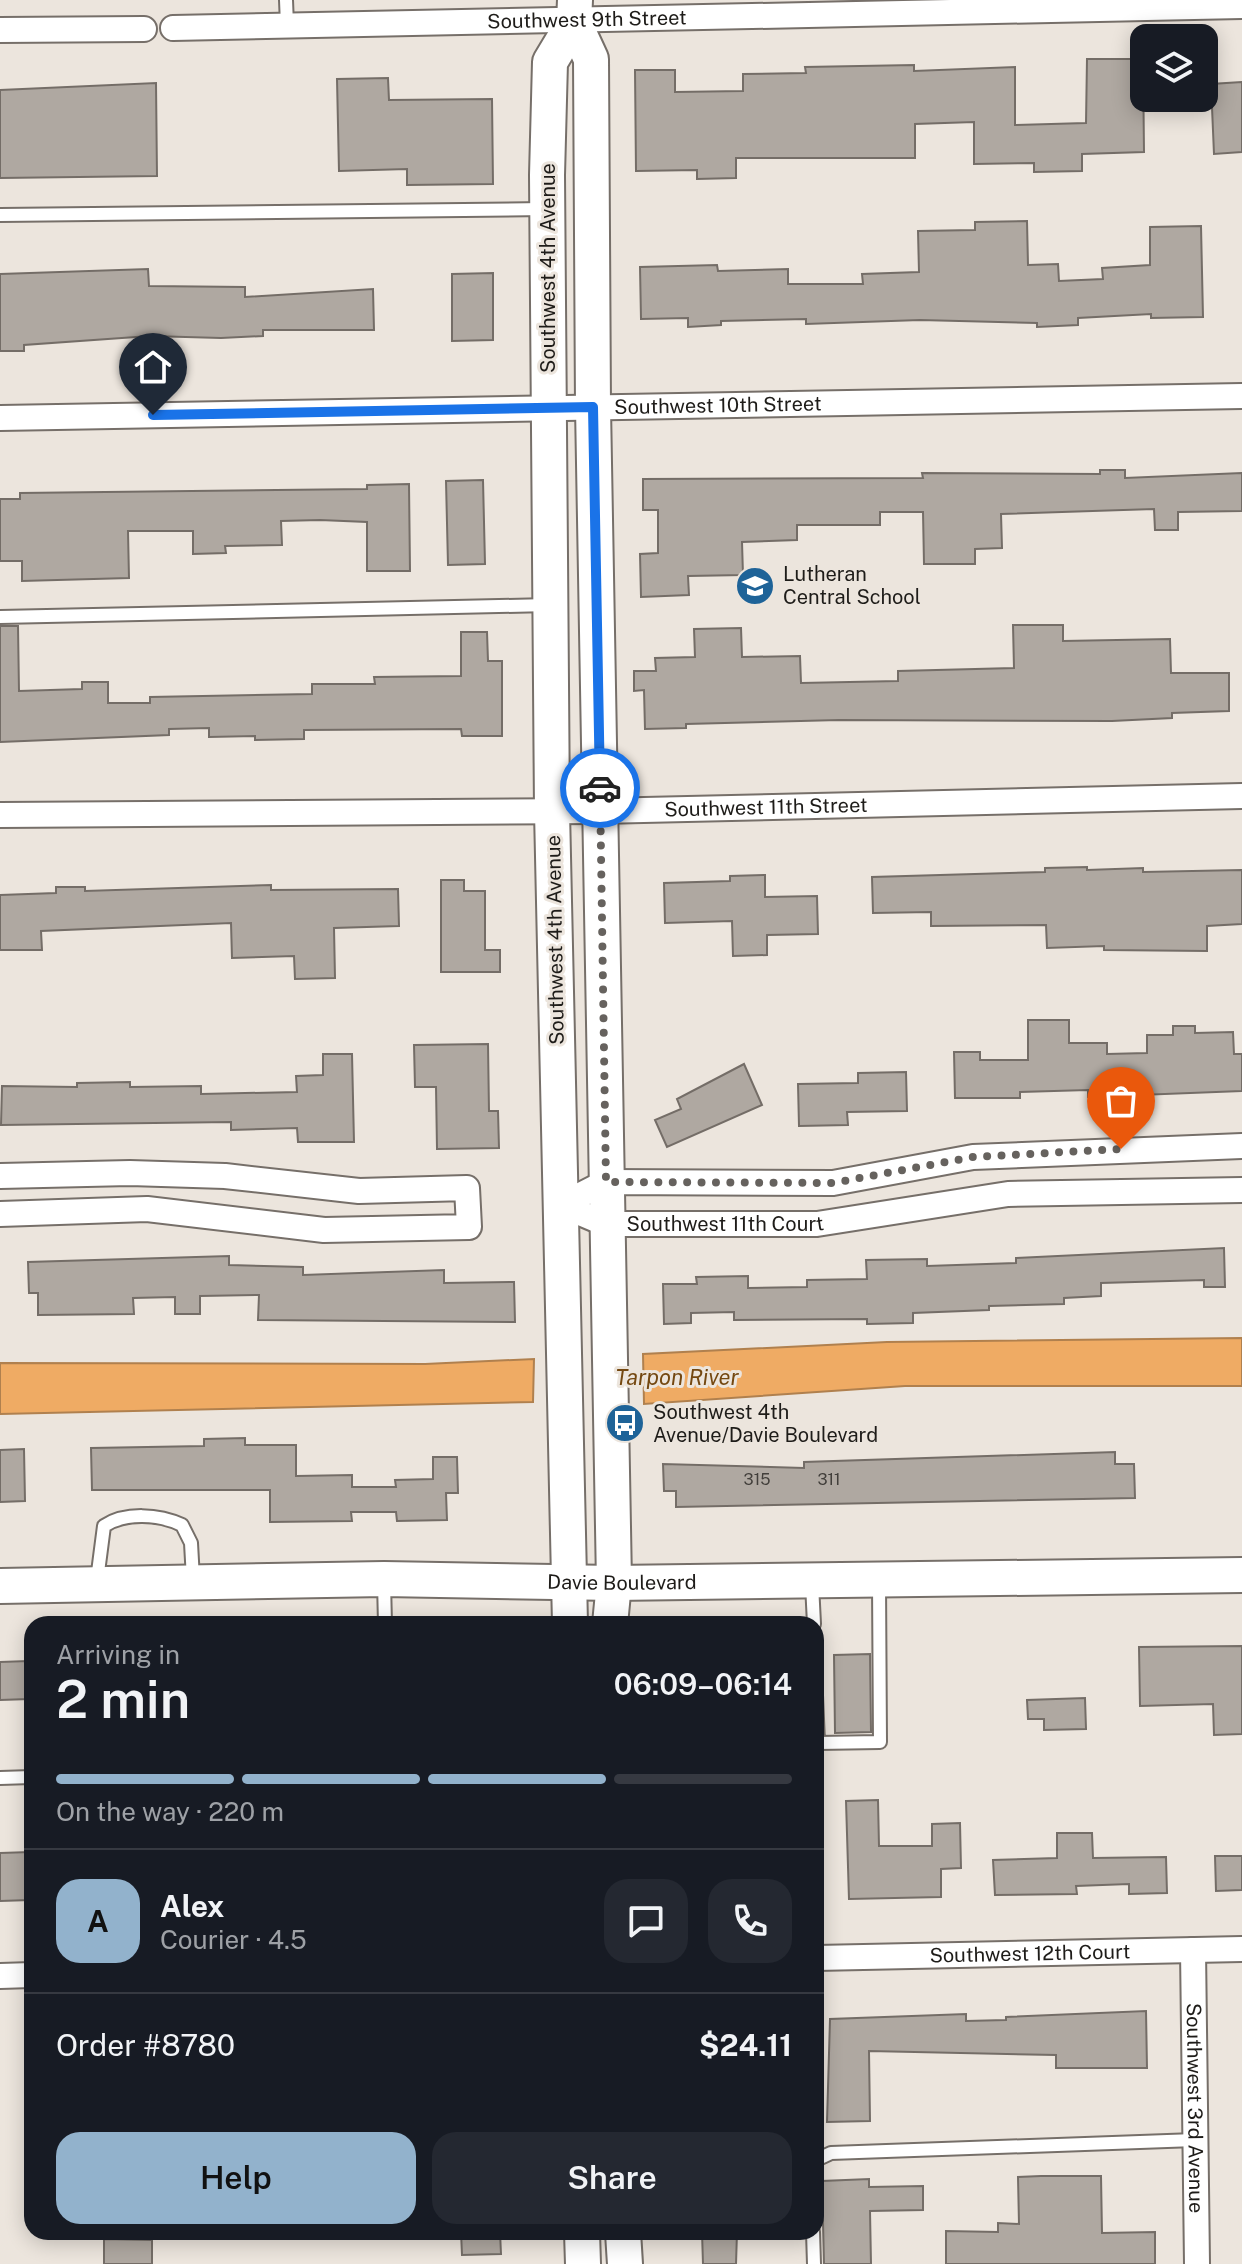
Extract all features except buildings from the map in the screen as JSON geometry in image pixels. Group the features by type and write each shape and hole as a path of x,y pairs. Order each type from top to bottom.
{"main road":[{"name":"Southwest 4th Avenue","path":"570,1616 552,811 547,209 550,62 574,11"},
{"path":"574,11 591,59 593,407 614,1583 611,1616"},
{"name":"Davie Boulevard","path":"0,1586 384,1579 614,1583 1242,1575"},
{"path":"582,2240 583,2264"},
{"path":"624,2240 625,2264"}],"street":[{"name":"Southwest 9th Street","path":"173,28 574,11 1242,6"},
{"path":"0,30 144,29"},
{"name":"Southwest 10th Street","path":"0,418 1242,396"},
{"name":"Southwest 11th Street","path":"0,815 600,811 1242,796"},
{"name":"Southwest 11th Court","path":"561,1205 606,1182 833,1183 973,1157 1242,1146"},
{"path":"0,1176 130,1173 225,1176 359,1191 467,1188 469,1227 324,1230 147,1209 0,1214"},
{"name":"Southwest 11th Court","path":"561,1205 606,1224 817,1224 1008,1194 1242,1190"},
{"name":"Southwest 12th Court","path":"824,1958 1242,1949"},
{"name":"Southwest 3rd Avenue","path":"1193,1950 1197,2264"},
{"path":"0,1976 24,1975"}],"lane":[{"path":"286,0 287,25"},
{"path":"0,215 547,209"},
{"path":"0,617 550,604"},
{"path":"97,1583 104,1526 126,1518 154,1517 182,1525 187,1532 191,1543 193,1581"},
{"path":"824,1743 880,1742 879,1578"},
{"path":"384,1579 385,1616"},
{"path":"812,1581 814,1616"},
{"path":"0,1778 24,1777"},
{"path":"824,2156 831,2153 1195,2140"},
{"path":"813,2240 814,2264"}],"water":[{"name":"Tarpon River","path":"1242,1338 1242,1386 905,1386 644,1404 643,1354 887,1342"},
{"path":"534,1359 533,1402 0,1414 0,1363 425,1364"}],"way so far":[{"path":"600,788 606,1182 833,1183 973,1157 1121,1149"}],"place":[{"name":"Lutheran Central School","path":"755,586"},
{"name":"Southwest 4th Avenue/Davie Boulevard","path":"625,1423"}],"route":[{"path":"153,415 593,407 600,788"}]}
